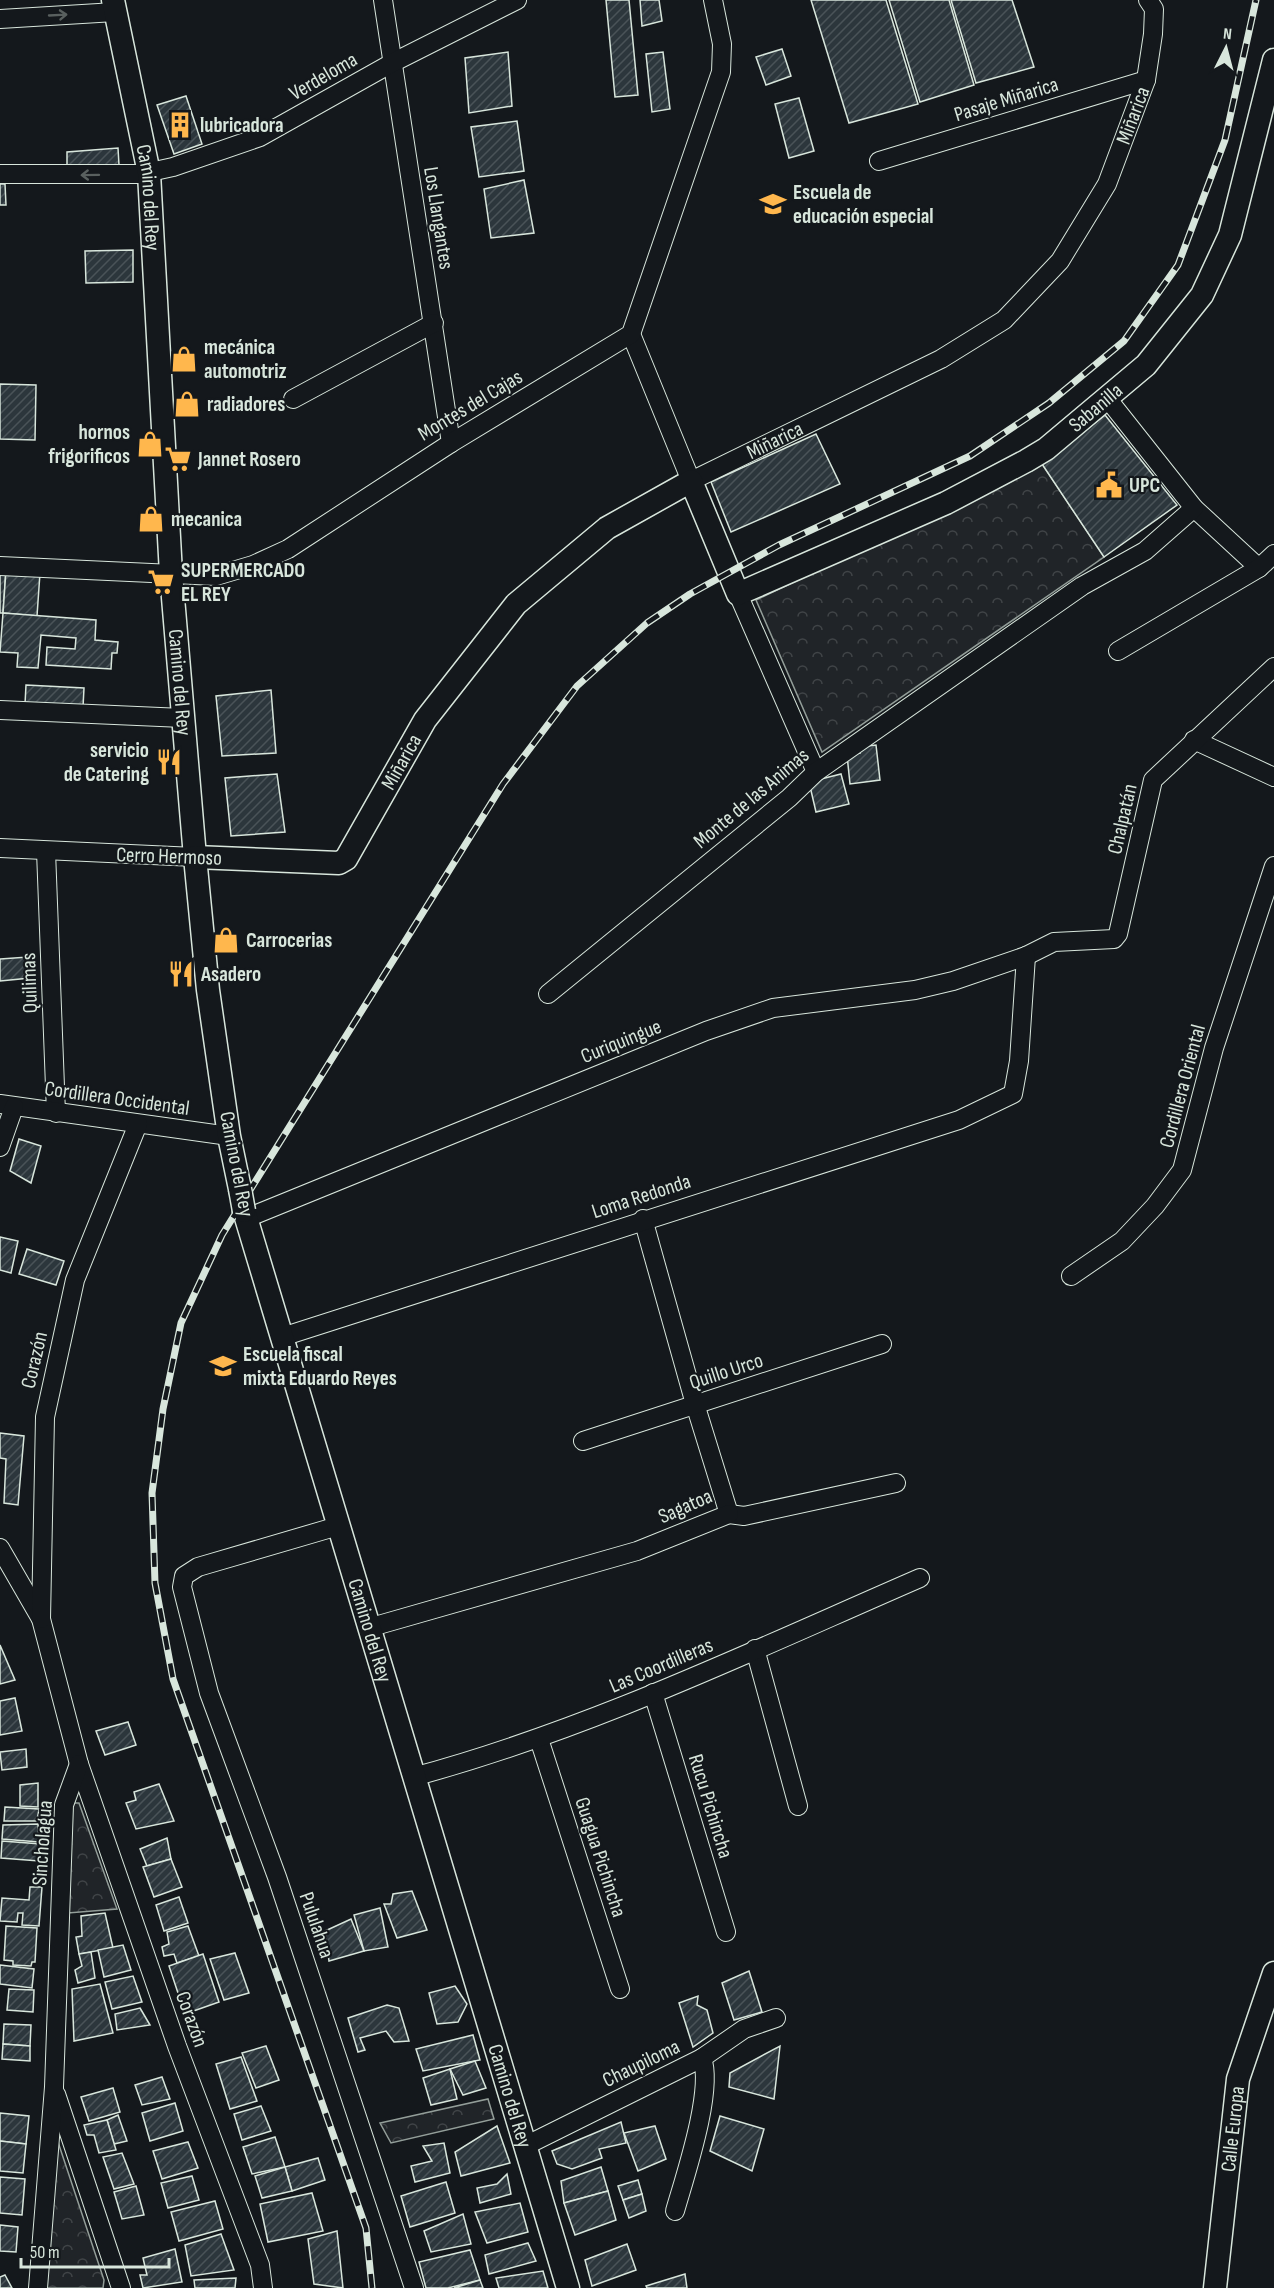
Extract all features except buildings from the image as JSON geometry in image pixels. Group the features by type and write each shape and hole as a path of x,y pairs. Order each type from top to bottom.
{"street":[{"name":"Los Llangantes","path":"383,0 451,443"},
{"name":"Verdeloma","path":"0,174 149,173 260,137 392,63 517,0"},
{"path":"713,0 722,44 721,72 631,334 738,594 816,772"},
{"name":"Miñarica","path":"339,863 346,859 425,720 516,604 607,528 691,480 941,359 1004,320 1060,261 1107,184 1146,80 1154,34 1154,9 1148,0"},
{"path":"0,19 115,6"},
{"name":"Camino del Rey","path":"115,6 149,173 171,574 208,990 229,1136 244,1206 282,1337 568,2288"},
{"name":"Sabanilla","path":"738,594 946,503 1026,461 1046,448 1146,365 1202,295 1230,235 1274,60"},
{"name":"Pasaje Miñarica","path":"879,161 1146,80"},
{"path":"292,399 434,322"},
{"name":"Montes del Cajas","path":"0,566 216,576 253,565 288,549 451,443 631,334"},
{"path":"1107,398 1194,508 1259,568"},
{"name":"Monte de las Animas","path":"548,994 789,798 816,772 1083,586 1145,551 1194,508"},
{"path":"1118,651 1259,568 1274,554"},
{"name":"Chalpatán","path":"1026,956 1054,942 1110,939 1118,934 1153,780 1274,667"},
{"path":"0,710 183,718"},
{"path":"1194,740 1274,777"},
{"name":"Cerro Hermoso","path":"0,848 339,863"},
{"name":"Quilimas","path":"46,851 56,1113"},
{"name":"Cordillera Oriental","path":"1071,1276 1122,1241 1155,1206 1182,1170 1214,1048 1274,866"},
{"name":"Loma Redonda","path":"282,1337 644,1219 959,1120 1013,1094 1019,1061 1026,956"},
{"name":"Curiquingue","path":"244,1206 772,1008 915,990 953,981 1026,956"},
{"path":"0,1147 7,1105"},
{"name":"Cordillera Occidental","path":"7,1105 229,1136"},
{"name":"Corazón","path":"41,1619 45,1417 75,1281 138,1124"},
{"name":"Sagatoa","path":"368,1628 637,1551 729,1514 695,1404 644,1219"},
{"name":"Quillo Urco","path":"583,1441 882,1344"},
{"path":"729,1514 744,1516 896,1483"},
{"name":"Pululahua","path":"338,1526 198,1567 184,1576 182,1587 209,1693 277,1877 414,2288"},
{"path":"0,1548 41,1619 79,1764"},
{"name":"Las Coordilleras","path":"413,1777 539,1738 653,1693 920,1578"},
{"path":"755,1649 798,1806"},
{"name":"Rucu Pichincha","path":"653,1693 726,1932"},
{"name":"Guagua Pichincha","path":"539,1738 620,1989"},
{"name":"Corazón","path":"79,1764 177,2046 260,2265 263,2288"},
{"name":"Sincholagua","path":"38,2288 54,2087 64,1805 79,1764"},
{"name":"Calle Europa","path":"1215,2288 1238,2079 1274,1973"},
{"path":"702,2058 744,2030 776,2018"},
{"name":"Chaupiloma","path":"525,2146 702,2058 704,2078 696,2133 675,2211"},
{"name":"Sincholagua","path":"54,2087 121,2288"}],"green space":[{"path":"1042,464 1104,557 822,752 756,600"},
{"path":"71,1803 79,1803 117,1909 68,1913"},
{"path":"488,2099 494,2119 391,2143 380,2123"},
{"path":"56,2136 104,2280 103,2288 45,2288"}],"railway":[{"path":"372,2288 366,2228 173,1679 155,1583 152,1493 163,1409 181,1323 222,1235 503,784 577,686 647,623 690,594 779,545 970,456 1049,403 1124,341 1178,265 1225,140 1256,0"}],"place":[{"name":"lubricadora","path":"180,125"},
{"name":"Escuela de educación especial","path":"773,204"},
{"name":"mecánica automotriz","path":"184,359"},
{"name":"radiadores","path":"187,404"},
{"name":"hornos frigorificos","path":"150,444"},
{"name":"Jannet Rosero","path":"178,459"},
{"name":"UPC","path":"1109,485"},
{"name":"mecanica","path":"151,519"},
{"name":"SUPERMERCADO EL REY","path":"161,582"},
{"name":"servicio de Catering","path":"169,762"},
{"name":"Carrocerias","path":"226,940"},
{"name":"Asadero","path":"181,974"},
{"name":"Escuela fiscal mixta Eduardo Reyes","path":"223,1366"}]}
